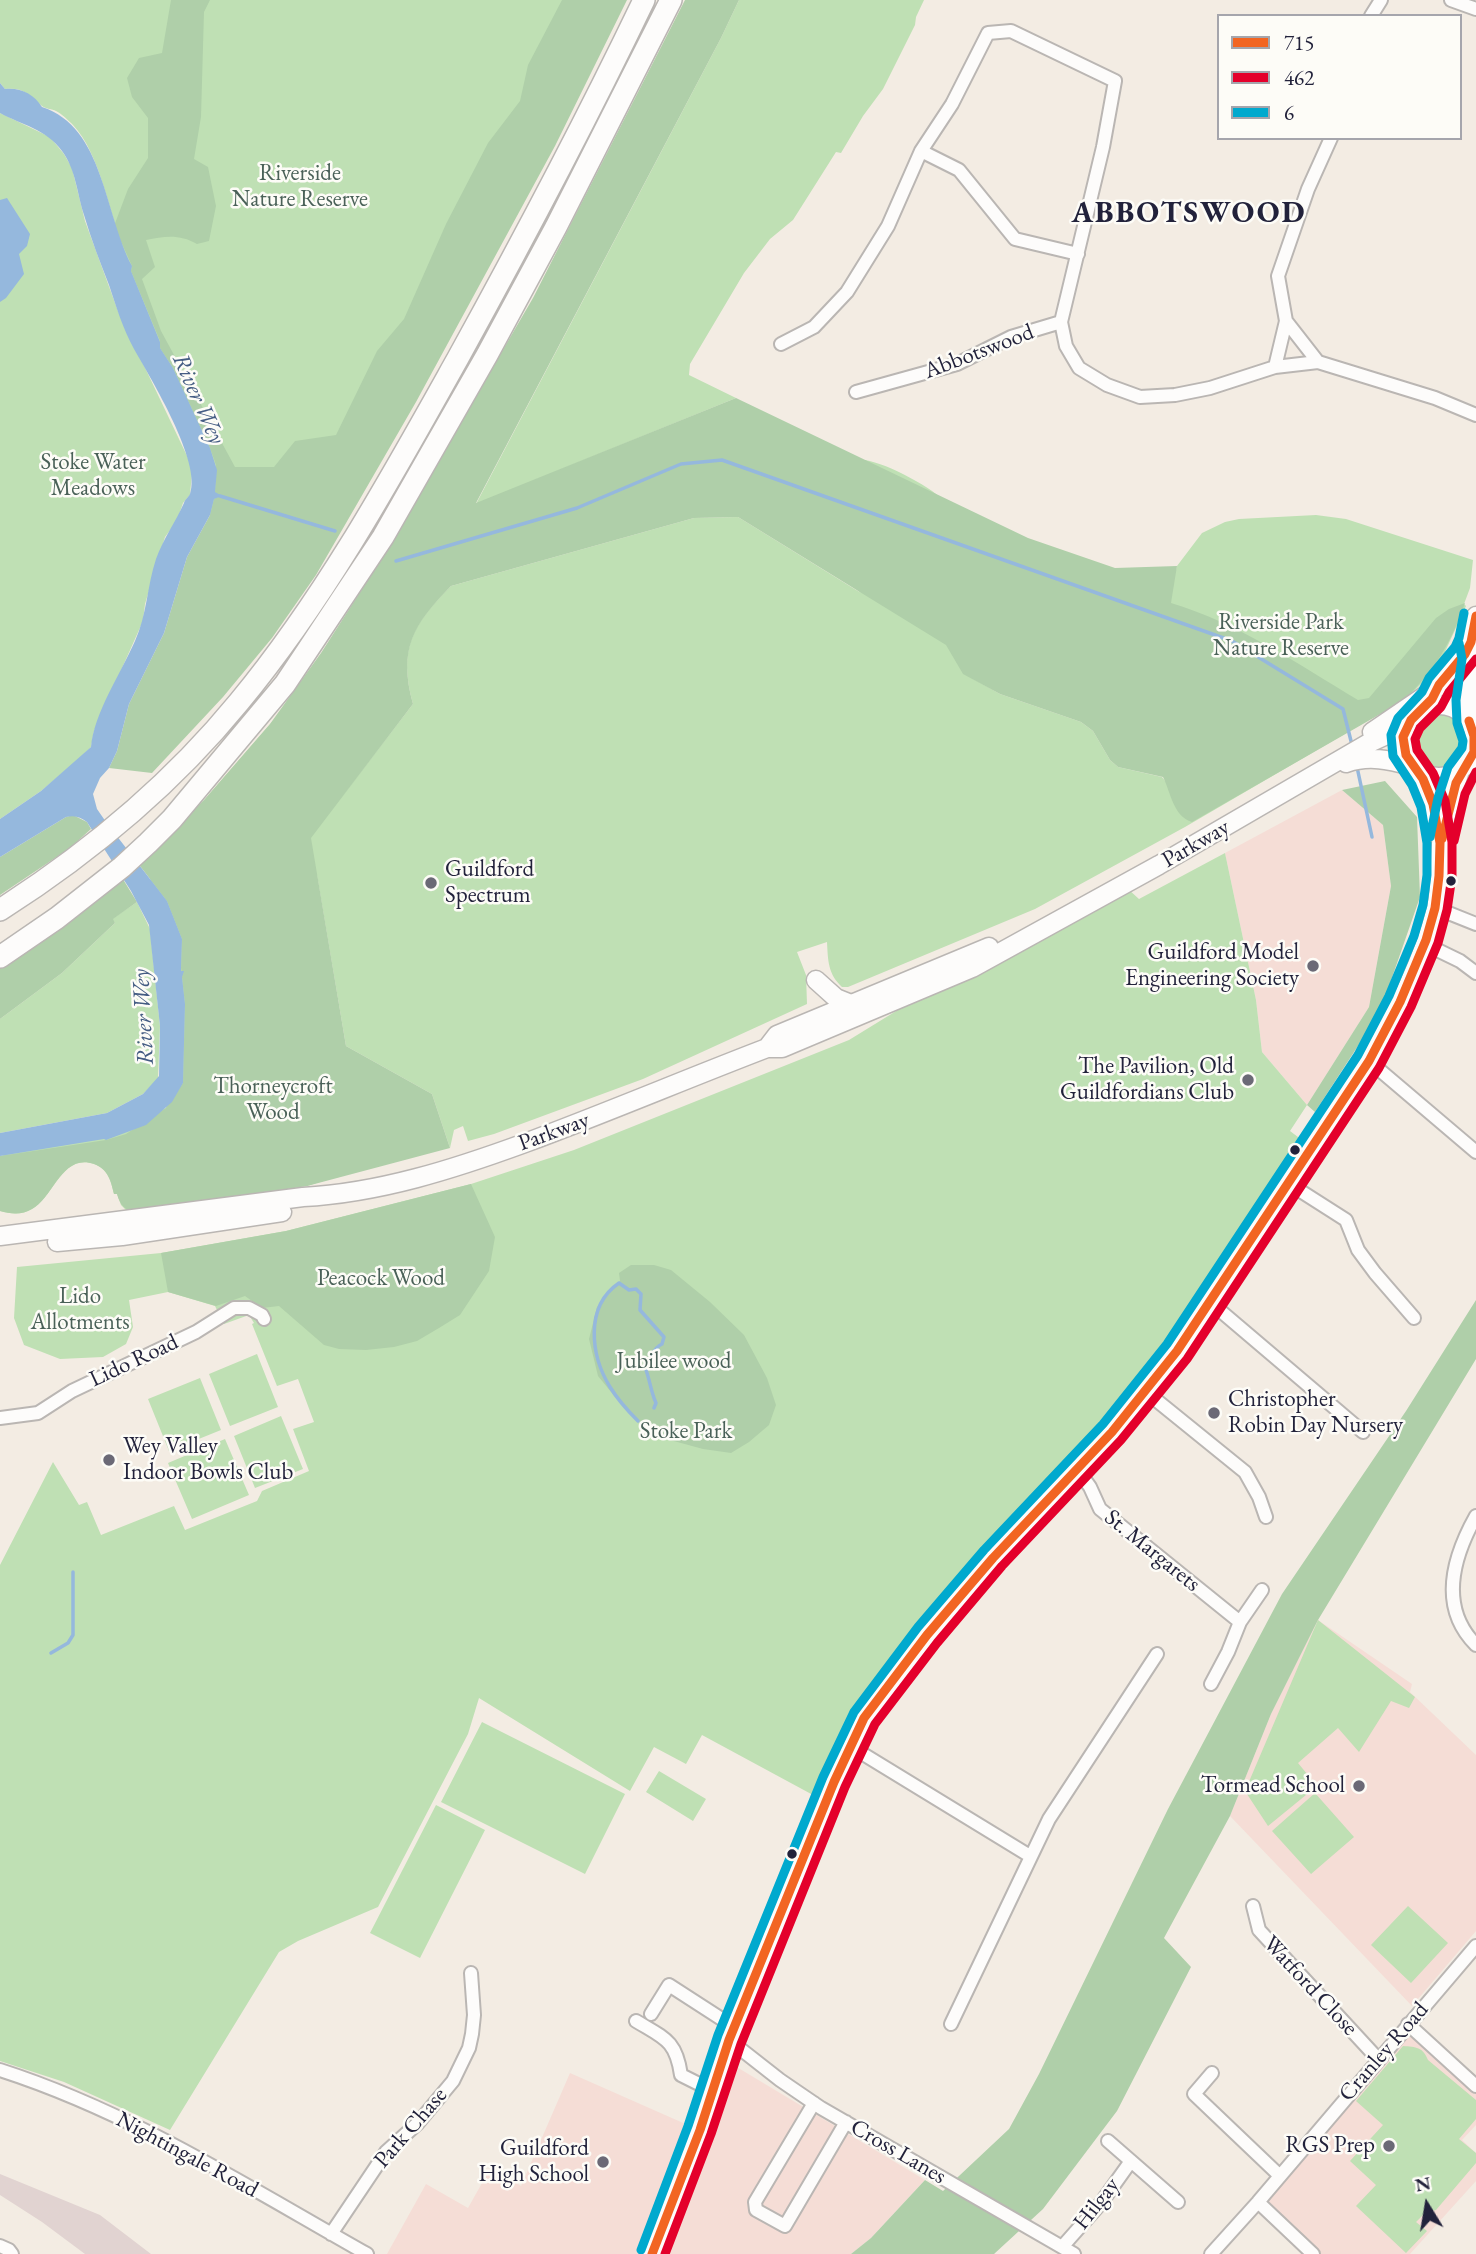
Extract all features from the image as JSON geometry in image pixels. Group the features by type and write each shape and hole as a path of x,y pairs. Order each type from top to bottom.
{"highway":[{"path":"0,910 77,857 152,793 212,734 250,690 297,625 393,473 512,258 643,0"},
{"path":"0,957 57,918 172,819 285,684 383,537 556,227 671,0"},
{"path":"0,942 97,881"}],"main road":[{"path":"1304,782 1367,744 1406,726 1433,699 1438,687 1470,645 1476,616"},
{"path":"652,2254 699,2130 731,2034 864,1718 927,1635 993,1558 1112,1432 1177,1351 1368,1061 1394,1016 1425,944 1436,908 1440,885 1441,842 1450,800 1474,752 1475,740 1468,699 1474,659 1470,645"},
{"path":"1304,782 1426,692 1438,687"},
{"path":"1420,710 1445,706 1457,710 1472,725"},
{"path":"1406,726 1404,750 1433,802 1441,842"},
{"path":"1304,782 1356,759 1380,758 1438,778 1450,776 1468,765"},
{"name":"Parkway","path":"0,1247 122,1236 307,1208 335,1196 435,1173 485,1157 580,1123 767,1048 782,1048 972,968 1304,782"},
{"name":"Parkway","path":"767,1048 777,1035 1086,905"},
{"path":"816,980 830,994 851,1004"},
{"name":"Parkway","path":"0,1236 303,1197 335,1196"}],"street":[{"path":"1451,0 1476,9"},
{"name":"Abbotswood","path":"921,151 952,104 988,33 1011,31 1115,81 1103,147 1061,322 1066,346 1079,368 1107,385 1140,397 1175,395 1209,388 1275,367 1318,362 1435,398 1476,415"},
{"path":"1275,367 1286,321 1278,276 1308,190 1330,140"},
{"path":"781,344 814,327 847,292 888,226 921,151 959,170 1015,239 1078,254"},
{"path":"1286,321 1318,362"},
{"name":"Abbotswood","path":"856,392 957,364 1011,337 1061,322"},
{"path":"1436,908 1476,924"},
{"path":"1425,944 1460,961 1476,973"},
{"path":"1368,1061 1476,1152"},
{"path":"1288,1184 1346,1220 1358,1250 1414,1318"},
{"path":"1209,1302 1363,1432"},
{"name":"Lido Road","path":"0,1418 38,1413 72,1391 196,1332 234,1308 249,1308 264,1319"},
{"path":"1145,1391 1245,1472 1259,1497 1266,1517"},
{"name":"St. Margarets","path":"1077,1469 1090,1486 1100,1509 1240,1622"},
{"path":"1476,1516 1454,1565 1453,1593 1462,1626 1476,1645"},
{"path":"1211,1684 1240,1622 1262,1590"},
{"path":"951,2024 1049,1819 1157,1654"},
{"path":"850,1746 1030,1856"},
{"name":"Watford Close","path":"1253,1906 1259,1930 1378,2059"},
{"name":"Cranley Road","path":"1211,2254 1476,1946"},
{"name":"Park Chase","path":"331,2234 386,2152 418,2123 453,2081 472,2035 474,2015 471,1973"},
{"name":"Cross Lanes","path":"651,2014 668,1986 731,2034 780,2080 814,2103 1068,2251"},
{"path":"636,2021 666,2039 678,2055 681,2075 711,2090"},
{"path":"1408,2024 1476,2086"},
{"name":"Nightingale Road","path":"0,2070 89,2104 156,2134 368,2254"},
{"path":"1212,2073 1194,2094 1279,2175"},
{"path":"814,2103 754,2202 756,2210 785,2226 846,2122"},
{"name":"Hilgay","path":"1108,2141 1178,2202"},
{"name":"Hilgay","path":"1068,2251 1131,2161"},
{"path":"1258,2202 1313,2254"},
{"path":"0,2246 12,2254"}],"shaded area":[{"name":"Guildford Model Engineering Society","path":"1342,790 1383,825 1391,886 1369,1007 1307,1105 1262,1052 1256,1000 1225,853"},
{"name":"Tormead School","path":"1318,1620 1412,1684 1410,1692 1476,1755 1476,1931 1412,2006 1230,1816 1271,1714"},
{"name":"RGS Prep","path":"1409,2029 1476,2092 1476,2125 1462,2140 1476,2153 1476,2181 1410,2254 1318,2254 1261,2201"},
{"path":"730,2063 925,2180 871,2238 851,2254 663,2254"},
{"name":"Guildford High School","path":"570,2073 690,2126 640,2254 387,2254 426,2184 468,2208 491,2167 521,2186"},
{"path":"0,2174 100,2215 151,2254 85,2254 0,2195"}],"green space":[{"name":"Riverside Nature Reserve","path":"0,0 605,0 331,522 210,515 104,186 90,152 82,137 63,115 44,107 26,93 17,89 5,89 0,83"},
{"path":"171,0 210,0 204,12 201,117 194,159 208,167 216,206 209,241 197,244 172,237 146,240 155,267 142,279 161,331 235,467 274,467 295,441 336,435 377,351 404,319 446,224 488,143 520,101 528,65 562,0 627,0 555,146 416,402 316,575 272,638 223,697 152,773 109,768 117,751 129,704 164,633 187,557 210,515 214,499 218,497 215,492 216,465 210,448 173,368 160,348 160,341 131,271 132,266 114,226 128,189 148,158 148,118 132,97 127,78 139,58 162,53"},
{"name":"Thorneycroft Wood","path":"685,0 739,0 476,503 736,398 1028,538 1115,568 1177,566 1171,603 1196,611 1244,633 1358,700 1369,698 1436,618 1465,603 1447,644 1424,679 1403,701 1192,822 1181,815 1173,803 1163,777 1118,767 1110,760 1093,731 1081,722 1000,694 963,674 946,645 738,517 694,518 451,586 427,613 412,639 407,668 413,704 311,838 346,1046 432,1094 450,1148 307,1186 136,1212 121,1204 103,1169 83,1162 66,1170 32,1209 16,1213 0,1211 0,1156 106,1140 126,1134 166,1108 183,1083 185,1004 181,968 182,939 167,901 137,862 204,800 270,724 321,653 380,561 533,298"},
{"path":"739,0 924,0 915,25 883,89 841,153 836,152 793,220 770,239 744,273 690,364 689,375 736,398 476,504 721,38"},
{"name":"Stoke Water Meadows","path":"0,113 50,137 72,168 85,221 118,311 189,460 192,473 190,495 183,503 177,521 165,537 145,604 143,621 94,731 91,747 41,791 0,819"},
{"name":"Riverside Park Nature Reserve","path":"865,460 886,466 910,478 949,505 1101,572 1176,570 1202,533 1225,522 1316,515 1346,519 1473,560 1470,588 1464,604 1466,606 1438,667 1408,697 1185,827 1035,909 848,987 842,987 831,972 827,942 797,952 806,975 807,1004 643,1079 494,1134 468,1141 463,1126 454,1130 450,1148 432,1094 346,1046 317,875 336,1177 307,1186 126,1210 117,1194 114,1194 106,1172 99,1166 83,1162 66,1170 32,1209 16,1213 0,1211 0,1156 166,1108 149,864 382,595","holes":["762,516 861,593 738,517 694,518 451,586 426,613 412,639 407,668 413,704 343,795 390,603 689,517","970,677 1184,749 1166,782 1162,777 1118,767 1110,760 1093,731 1081,722 1000,694"]},
{"path":"1437,710 1458,718 1466,739 1458,760 1437,768 1416,760 1408,739 1416,718"},
{"path":"1385,781 1417,817 1420,897 1380,1012 1315,1112 1307,1105 1369,1007 1391,886 1383,825 1342,790"},
{"path":"73,815 87,822 91,829 70,848 0,895 0,857"},
{"name":"Stoke Park","path":"1225,853 1256,1000 1262,1052 1307,1105 1290,1131 1302,1140 1208,1282 1134,1384 951,1589 892,1661 851,1721 818,1794 813,1795 702,1735 686,1764 654,1747 630,1791 479,1698 468,1734 378,1907 298,1941 279,1952 170,2130 64,2082 0,2061 0,1565 53,1462 79,1505 87,1502 101,1535 174,1506 185,1530 257,1501 262,1491 309,1471 293,1429 314,1422 298,1379 277,1386 249,1315 224,1324 215,1306 168,1292 129,1300 133,1327 126,1344 103,1357 60,1359 24,1345 14,1318 17,1267 161,1253 286,1231 471,1184 574,1150 849,1040 932,989 1128,889 1139,899"},
{"path":"121,876 137,902 113,919 115,923 62,973 0,1019 0,966"},
{"path":"137,902 150,929 160,1026 158,1079 143,1094 107,1113 0,1133 0,1019 62,973 115,923 112,919"},
{"name":"Peacock Wood","path":"471,1184 495,1237 489,1271 460,1315 417,1341 366,1350 339,1349 324,1345 279,1306 262,1308 245,1296 216,1306 168,1292 161,1253 286,1231"},
{"name":"Jubilee wood","path":"631,1265 654,1265 671,1270 710,1302 744,1335 767,1378 776,1405 769,1425 731,1453 670,1440 644,1425 625,1409 598,1376 589,1339 597,1307 620,1281 619,1273"},
{"path":"1476,1300 1476,1359 1318,1620 1271,1714 1230,1816 1164,1938 1191,1967 1117,2111 1043,2209 994,2254 851,2254 871,2238 925,2180 943,2191 1009,2129 1039,2074 1168,1809 1282,1594 1406,1411"},
{"path":"257,1354 278,1407 230,1426 209,1374"},
{"path":"200,1378 221,1430 169,1451 148,1399"},
{"path":"281,1416 303,1469 255,1488 234,1436"},
{"path":"225,1439 249,1495 192,1519 168,1463"},
{"path":"1318,1620 1415,1697 1409,1708 1391,1701 1359,1752 1338,1728 1298,1763 1317,1786 1268,1826 1245,1791"},
{"path":"482,1722 625,1794 585,1874 441,1802"},
{"path":"659,1771 706,1799 693,1821 646,1792"},
{"path":"1315,1793 1354,1837 1311,1874 1272,1831"},
{"path":"436,1805 485,1830 420,1958 370,1933"},
{"path":"1408,1906 1448,1943 1411,1983 1371,1945"},
{"path":"1403,2046 1421,2050 1428,2060 1476,2100 1476,2119 1459,2139 1476,2153 1476,2163 1436,2210 1426,2212 1416,2222 1427,2231 1406,2253 1356,2206 1376,2185 1350,2161 1383,2125 1356,2101"}],"water":[{"path":"0,83 5,89 26,92 42,107 63,117 78,133 90,152 160,348 173,368 210,448 217,470 215,492 222,496 214,499 210,515 187,557 164,633 129,704 117,751 93,794 97,809 167,901 182,939 181,971 184,971 182,977 185,1004 183,1083 172,1102 146,1125 106,1140 0,1156 0,1133 107,1113 143,1094 159,1076 160,1026 149,925 131,891 87,822 82,819 75,816 66,817 0,857 0,819 41,791 91,747 97,721 139,631 156,559 190,494 192,480 189,462 173,421 123,325 90,233 70,166 62,151 49,137 0,113"},
{"path":"7,198 30,234 27,246 19,254 24,274 0,302 0,200"}],"waterway":[{"path":"396,561 577,508 681,464 722,460 1232,641 1343,709 1352,745"},
{"path":"220,496 335,531"},
{"path":"1357,767 1372,837"},
{"path":"638,1421 623,1405 603,1375 595,1347 594,1332 600,1305 619,1283 629,1290 636,1289 641,1294 640,1310 664,1337 646,1370 656,1403 654,1408"},
{"path":"51,1653 68,1643 73,1635 73,1572"}],"transit line":[{"name":"6","path":"641,2250 688,2126 718,2035 823,1777 854,1712 918,1627 984,1550 1103,1424 1167,1344 1358,1055 1389,996 1414,936 1423,905 1427,875 1427,843 1421,807 1412,785 1393,756 1391,735 1398,718 1422,692 1429,678 1455,647 1464,613"},
{"name":"715","path":"652,2254 700,2130 729,2040 834,1782 864,1718 927,1635 993,1558 1112,1432 1177,1351 1369,1061 1400,1002 1426,940 1435,908 1440,843 1433,804 1423,779 1406,755 1403,737 1411,720 1432,699 1439,685 1465,654 1471,642 1476,616"},
{"name":"6","path":"1430,837 1448,767 1462,748 1456,700 1462,659 1459,643"},
{"name":"462","path":"665,2254 711,2134 741,2044 845,1787 875,1724 937,1643 1002,1566 1121,1440 1187,1359 1379,1068 1411,1007 1438,943 1452,876 1452,842 1445,801 1433,773 1417,750 1415,739 1420,728 1441,707 1449,692 1476,659"},
{"name":"715","path":"1442,839 1456,783 1474,752 1474,736 1469,721"},
{"name":"462","path":"1454,841 1465,794 1476,772"}],"place":[{"name":"Guildford Spectrum","path":"431,883"},
{"name":"Guildford Model Engineering Society","path":"1313,966"},
{"name":"The Pavilion, Old Guildfordians Club","path":"1248,1080"},
{"name":"Christopher Robin Day Nursery","path":"1214,1413"},
{"name":"Wey Valley Indoor Bowls Club","path":"109,1460"},
{"name":"Tormead School","path":"1359,1786"},
{"name":"RGS Prep","path":"1389,2146"},
{"name":"Guildford High School","path":"603,2162"}],"district":[{"name":"ABBOTSWOOD","path":"1189,214"}],"water label":[{"name":"River Wey","path":"198,399"},
{"name":"River Wey","path":"144,1017"}],"park label":[{"name":"Lido Allotments","path":"80,1310"}]}
